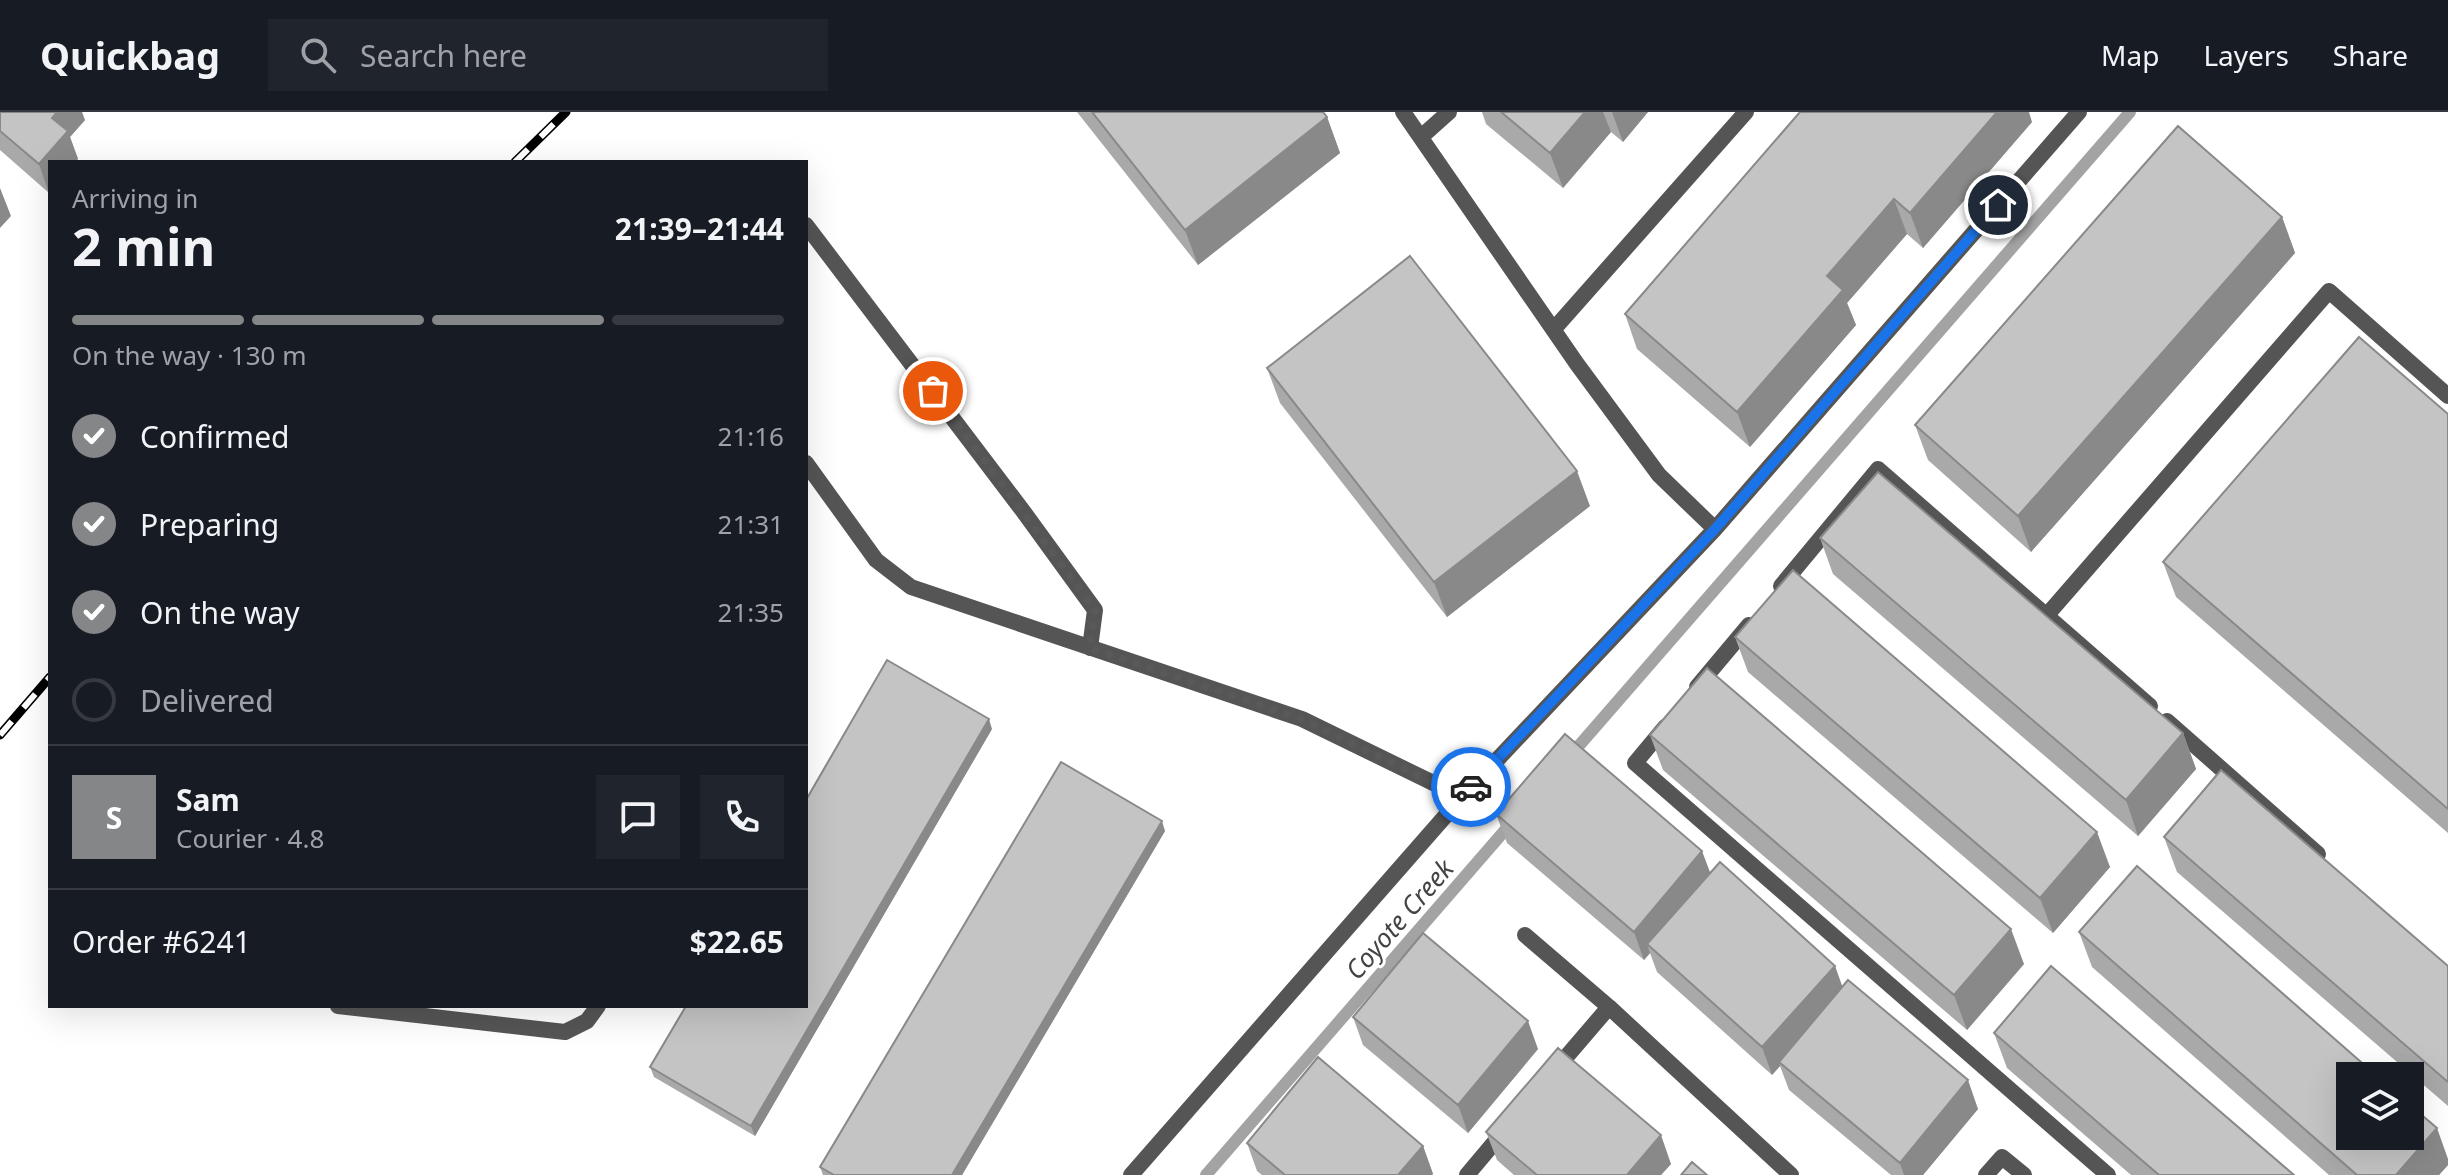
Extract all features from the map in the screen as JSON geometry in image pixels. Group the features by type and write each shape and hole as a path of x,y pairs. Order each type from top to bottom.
{"lane":[{"path":"1403,112 1659,475 1715,529"},
{"path":"1421,137 1449,112"},
{"path":"1554,329 1746,112"},
{"path":"1131,1175 1462,797 1715,529 2079,112"},
{"path":"808,228 1095,610 1090,648"},
{"path":"2047,615 2329,291 2448,396"},
{"path":"808,466 876,560 911,587 1302,719 1462,797"},
{"path":"2108,1175 1635,763 1878,469 2326,861"},
{"path":"1525,935 1609,1007 1791,1175"},
{"path":"1540,1088 1609,1007"},
{"path":"355,1008 565,1032 587,1021 597,1008"},
{"path":"1473,1173 1511,1123"},
{"path":"1986,1175 2002,1157 2024,1175"}],"building":[{"path":"0,112 57,112 52,118 68,131 39,164 0,131"},
{"path":"1092,112 1323,112 1327,117 1185,230"},
{"path":"1501,112 1585,112 1550,153"},
{"path":"1800,112 1997,112 1910,213 1894,199 1827,276 1843,290 1737,412 1625,314"},
{"path":"2178,126 2282,217 2018,516 1915,425"},
{"path":"1410,256 1577,471 1434,582 1267,368"},
{"path":"2359,337 2448,414 2448,809 2163,562"},
{"path":"1878,472 2183,733 2126,800 1820,538"},
{"path":"1793,570 2097,832 2040,898 1735,637"},
{"path":"887,660 989,719 751,1126 650,1067 685,1008 808,1008 808,797"},
{"path":"1707,668 2011,929 1954,995 1650,735"},
{"path":"1565,734 1702,851 1634,932 1496,814"},
{"path":"1061,762 1162,821 952,1175 834,1175 820,1167"},
{"path":"2221,770 2448,966 2448,1082 2164,837"},
{"path":"1720,862 1835,966 1762,1047 1647,944"},
{"path":"2137,866 2361,1062 2336,1062 2336,1150 2418,1150 2396,1175 2357,1175 2079,932"},
{"path":"1423,933 1528,1021 1458,1105 1353,1017"},
{"path":"2051,966 2294,1175 2159,1175 1994,1033"},
{"path":"1848,980 1968,1080 1900,1163 1779,1062"},
{"path":"1558,1048 1661,1135 1627,1175 1537,1175 1486,1132"},
{"path":"1318,1057 1423,1146 1398,1175 1285,1175 1247,1143"},
{"path":"2424,1117 2437,1128 2424,1143"},
{"path":"1692,1162 1707,1175 1681,1175"}],"waterway":[{"name":"Coyote Creek","path":"1570,756 2130,112"},
{"name":"Coyote Creek","path":"1206,1175 1513,821"}],"railway":[{"path":"517,160 566,112"},
{"path":"0,735 48,679"}],"way so far":[{"path":"933,391 1095,610 1090,648 1302,719 1462,797 1471,787"}],"route":[{"path":"1471,787 1715,529 1998,205"}]}
